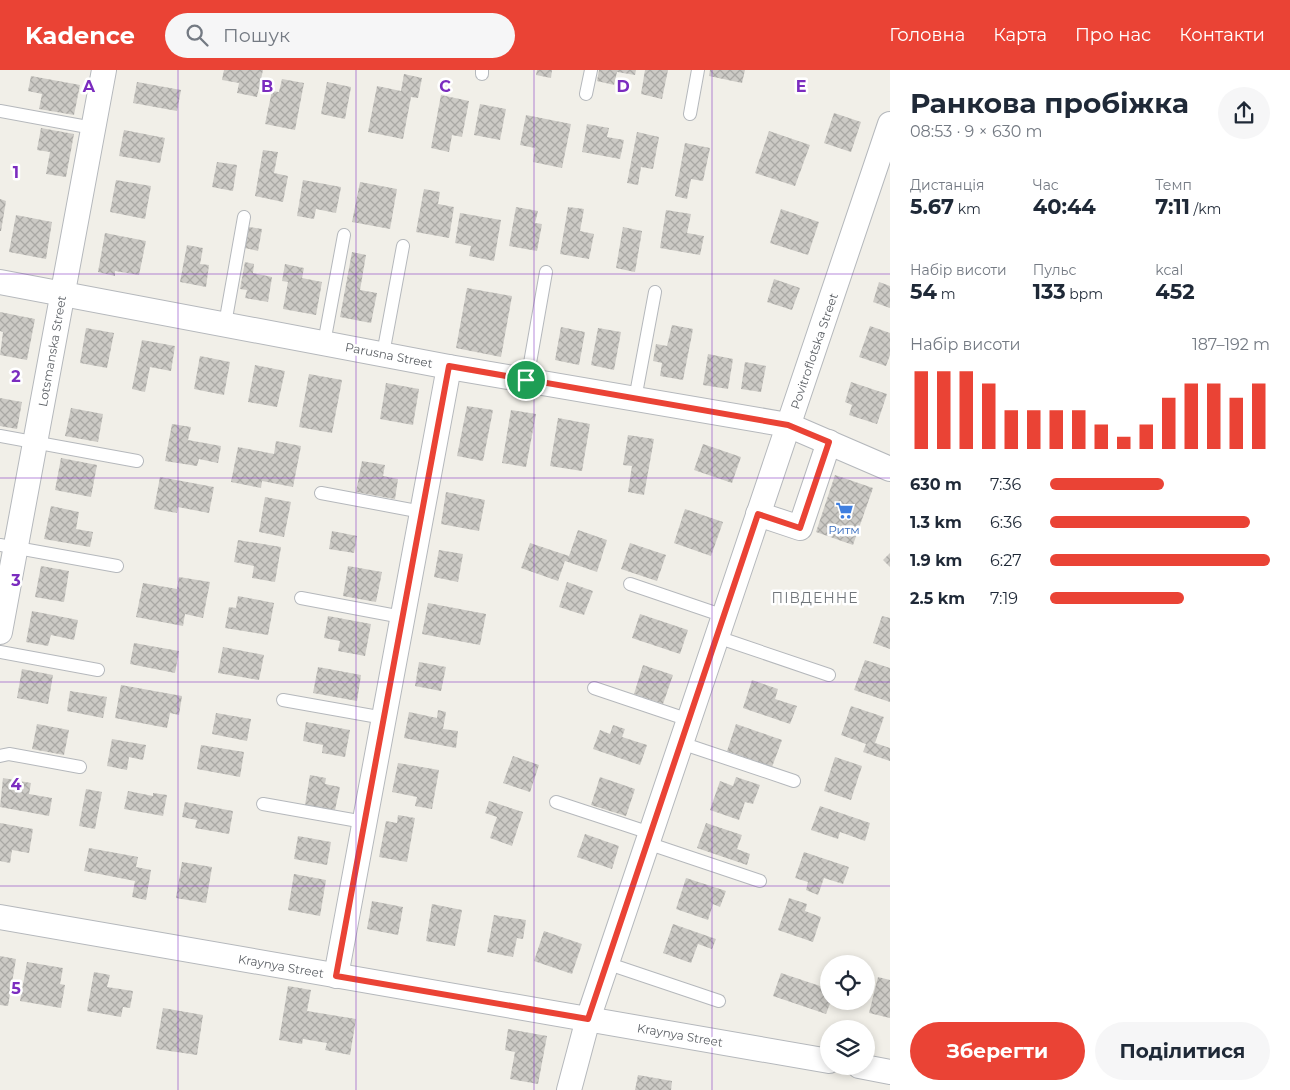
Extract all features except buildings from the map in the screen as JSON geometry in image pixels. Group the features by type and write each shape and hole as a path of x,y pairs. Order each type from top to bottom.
{"street":[{"name":"Lotsmanska Street","path":"0,632 8,546 35,443 104,70"},
{"name":"Povitroflotska Street","path":"569,1090 588,1019 606,963 890,124"},
{"name":"Parusna Street","path":"0,282 526,380 788,425 890,469"},
{"path":"336,976 449,366"},
{"path":"758,514 800,528 829,442"},
{"name":"Kraynya Street","path":"0,918 820,1059"},
{"path":"875,1069 890,1072"}],"lane":[{"path":"586,94 591,70"},
{"path":"690,114 698,70"},
{"path":"0,110 94,128"},
{"path":"225,324 244,217"},
{"path":"324,343 344,235"},
{"path":"383,354 402,246"},
{"path":"526,380 546,272"},
{"path":"635,398 654,292"},
{"path":"0,436 137,461"},
{"path":"320,493 422,512"},
{"path":"8,546 117,566"},
{"path":"630,584 829,675"},
{"path":"301,598 402,617"},
{"path":"0,652 98,670"},
{"path":"594,688 689,720"},
{"path":"282,700 384,718"},
{"path":"681,743 794,781"},
{"path":"0,756 9,754 80,767"},
{"path":"556,802 760,881"},
{"path":"263,804 364,822"},
{"path":"606,963 719,1001"}],"place":[{"name":"Ритм","path":"844,510"}],"district":[{"name":"ПІВДЕННЕ","path":"815,598"}],"route":[{"path":"449,366 526,380 788,425 829,442 800,528 758,514 588,1019 336,976 449,366"}]}
